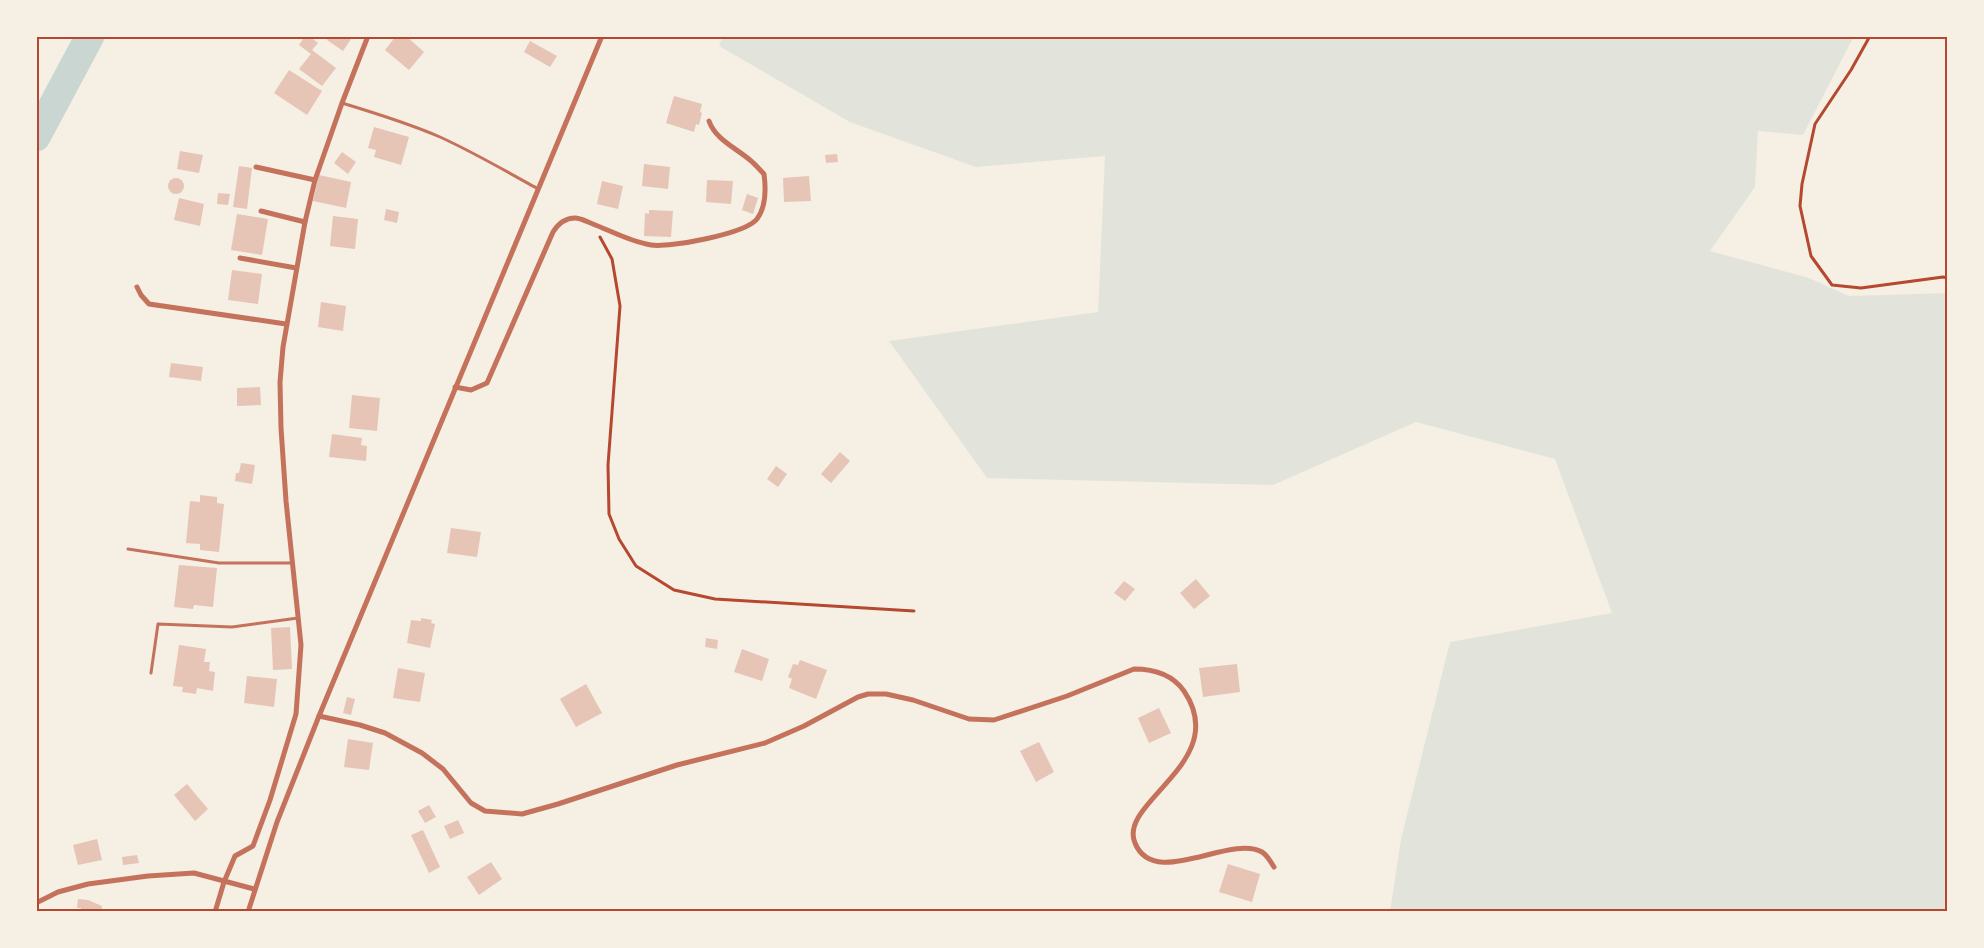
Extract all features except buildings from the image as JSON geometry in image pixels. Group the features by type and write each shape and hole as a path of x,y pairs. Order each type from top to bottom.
{"street":[{"path":"215,912 224,882 235,856 252,846 270,800 296,714 300,672 299,618 292,563 281,428 280,382 286,324 314,180 368,36"},
{"path":"248,912 277,822 318,716 602,36"},
{"path":"455,387 471,390 487,383 556,227 560,223 570,218 583,219 638,242 663,246 703,239 749,225 757,219 763,208 766,188 764,174 750,159 727,143 711,128 709,120"},
{"path":"256,167 314,180"},
{"path":"261,211 305,222"},
{"path":"240,258 296,268"},
{"path":"137,287 149,304 286,324"},
{"path":"318,716 360,724 385,733 422,753 443,769 471,803 485,812 522,814 558,804 677,764 765,744 804,726 858,697 868,694 886,694 913,700 969,718 994,720 1067,696 1134,669 1145,669 1159,672 1171,678 1181,687 1194,713 1194,724 1190,753 1135,821 1133,837 1138,850 1159,862 1171,862 1189,860 1226,850 1251,849 1262,852 1274,867"},
{"path":"36,903 58,892 74,887 148,876 194,873 254,889"}],"lane":[{"path":"342,103 392,118 440,137 538,189"},
{"path":"128,549 219,562 292,563"},
{"path":"151,673 158,624 232,627 299,618"}],"path":[{"path":"1870,36 1815,124 1802,184 1800,206 1811,256 1832,285 1861,288 1943,277 1948,278"},
{"path":"592,224 612,259 620,306 608,465 609,514 619,539 636,566 674,590 715,599 914,611"}],"shaded area":[{"path":"723,36 1854,36 1803,135 1758,131 1755,187 1710,251 1809,278 1849,296 1948,293 1948,912 1390,912 1401,839 1450,642 1612,613 1555,459 1416,422 1273,485 987,478 889,341 1098,312 1105,156 976,167 850,122 719,46"}],"waterway":[{"path":"36,137 90,36"}]}
